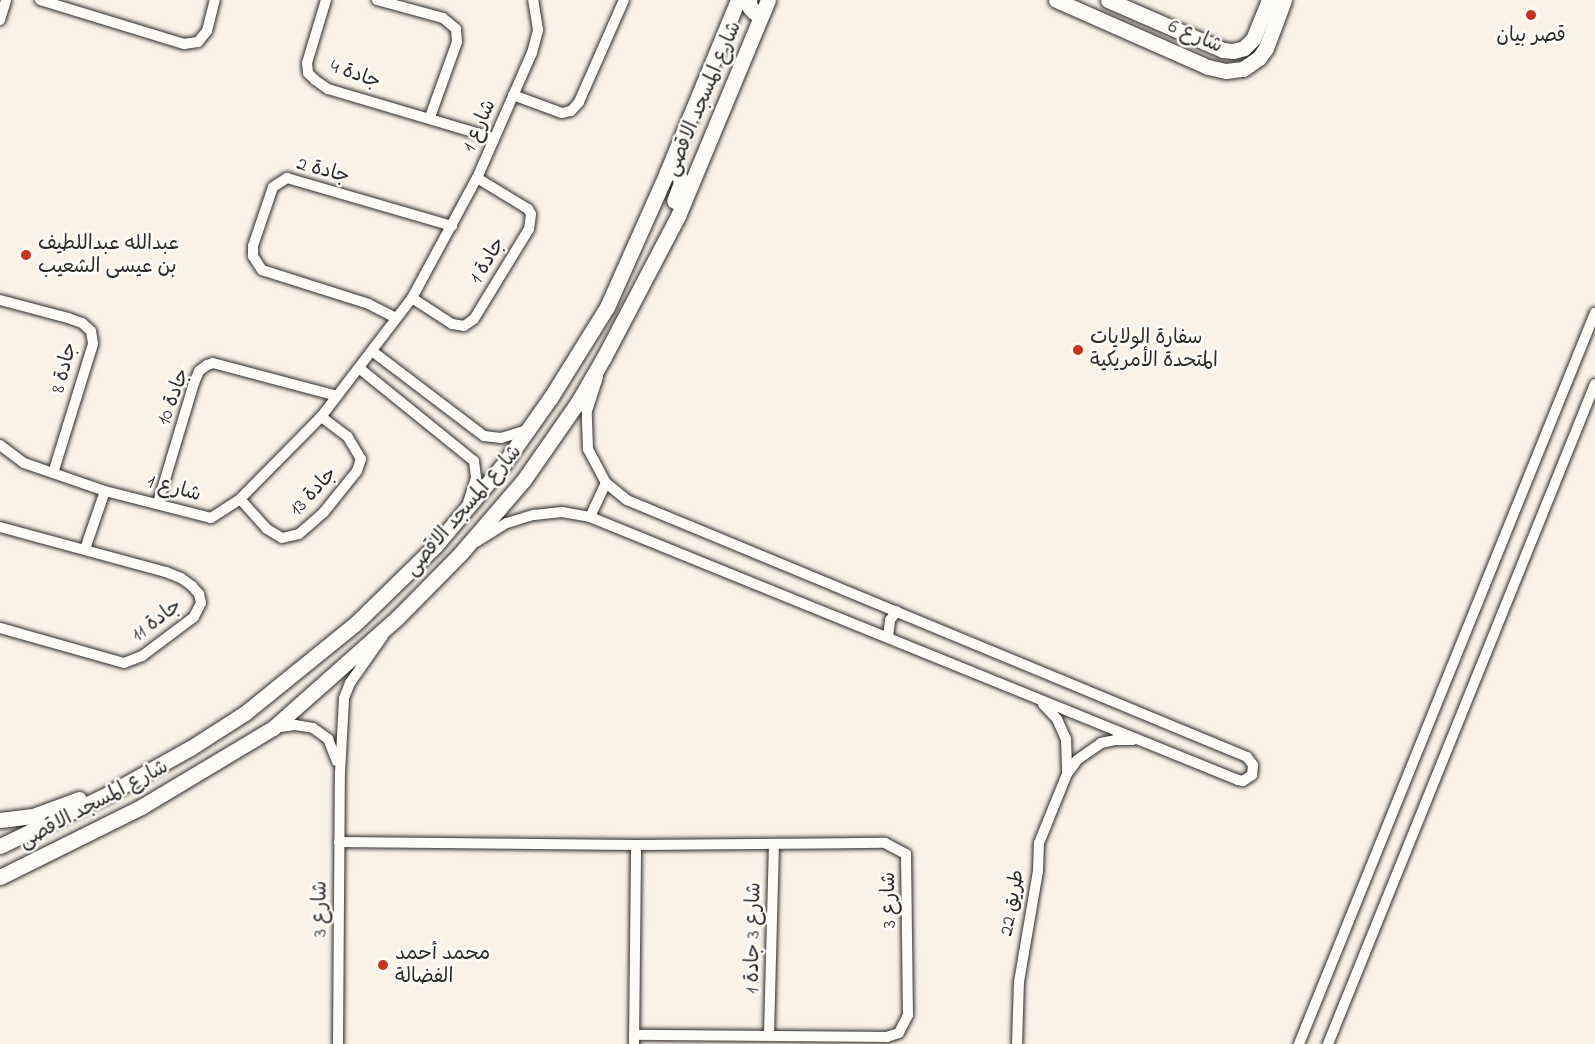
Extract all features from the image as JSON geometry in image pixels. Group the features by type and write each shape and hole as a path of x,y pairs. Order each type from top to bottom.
{"main road":[{"name":"شارع المسجد الاقصى","path":"0,846 144,774 192,747 245,712 355,624 436,545 466,510 527,430 607,307 667,172 738,0"},
{"path":"749,0 750,8 754,12 765,6"},
{"name":"شارع 6","path":"1056,0 1208,67 1226,71 1243,69 1259,58 1266,48 1284,0"},
{"name":"شارع 6","path":"1108,0 1223,50 1233,51 1244,48 1253,39 1269,0"},
{"name":"شارع المسجد الاقصى","path":"0,877 141,807 273,728 397,618 461,553 523,481 578,402 604,357 666,241 765,6"},
{"path":"666,241 664,229 681,183 676,172 667,172"},
{"path":"192,747 185,759 186,765 194,771 200,771"},
{"path":"0,820 33,816 144,774"}],"street":[{"path":"0,20 6,0"},
{"path":"40,0 71,5 184,44 198,42 207,31 215,0"},
{"name":"جادة 4","path":"326,0 308,63 308,73 328,88 430,117 493,138"},
{"path":"377,0 442,18 456,29 457,42 430,117"},
{"name":"شارع 1","path":"0,445 24,463 105,491 212,518 240,499 321,417 412,298 477,178 532,53 538,30 534,0"},
{"path":"513,95 562,113 571,111 579,102 624,0"},
{"name":"جادة 2","path":"396,318 369,304 262,270 253,256 254,246 273,187 287,178 452,226"},
{"name":"جادة 1","path":"412,298 452,324 464,326 474,319 529,229 531,214 528,209 477,178"},
{"name":"جادة 8","path":"0,300 68,318 82,323 91,331 93,344 53,473"},
{"path":"1299,1044 1595,314"},
{"path":"372,351 483,436 501,438 527,430"},
{"path":"461,553 494,530 520,518 562,512 590,517 1238,780 1248,779 1254,770 1251,760 1247,757 627,500 606,483 588,449 586,424 604,357"},
{"name":"جادة 10","path":"158,503 194,382 199,371 207,365 213,363 337,396"},
{"path":"359,368 474,461 476,478 466,510"},
{"path":"1328,1044 1595,384"},
{"name":"جادة 13","path":"240,499 267,529 282,538 299,534 324,512 357,471 362,459 348,437 321,417"},
{"path":"590,517 606,483"},
{"path":"86,549 105,491"},
{"name":"جادة 11","path":"0,527 86,549 181,578 199,594 201,603 194,617 142,656 124,663 0,628"},
{"path":"888,637 888,626 897,611"},
{"name":"شارع 3","path":"338,1044 340,773 346,690 397,618"},
{"name":"طريق 22","path":"1033,697 1052,712 1062,728 1068,751 1067,774"},
{"name":"شارع 3","path":"273,728 305,725 322,733 334,752 340,773"},
{"name":"طريق 22","path":"1017,1044 1019,982 1038,871 1039,843 1067,774 1082,755 1101,743 1115,740 1145,742"},
{"path":"339,842 636,845"},
{"name":"شارع 3","path":"885,843 906,854 908,1015 899,1033 887,1037 769,1034 634,1039 636,845 885,843"},
{"name":"شارع 3 جادة 1","path":"769,1034 774,844"}],"place":[{"name":"قصر بيان","path":"1531,15"},
{"name":"عبدالله عبداللطيف بن عيسى الشعيب","path":"26,255"},
{"name":"سفارة الولايات المتحدة الأمريكية","path":"1078,350"},
{"name":"محمد أحمد الفضالة","path":"383,965"}]}
